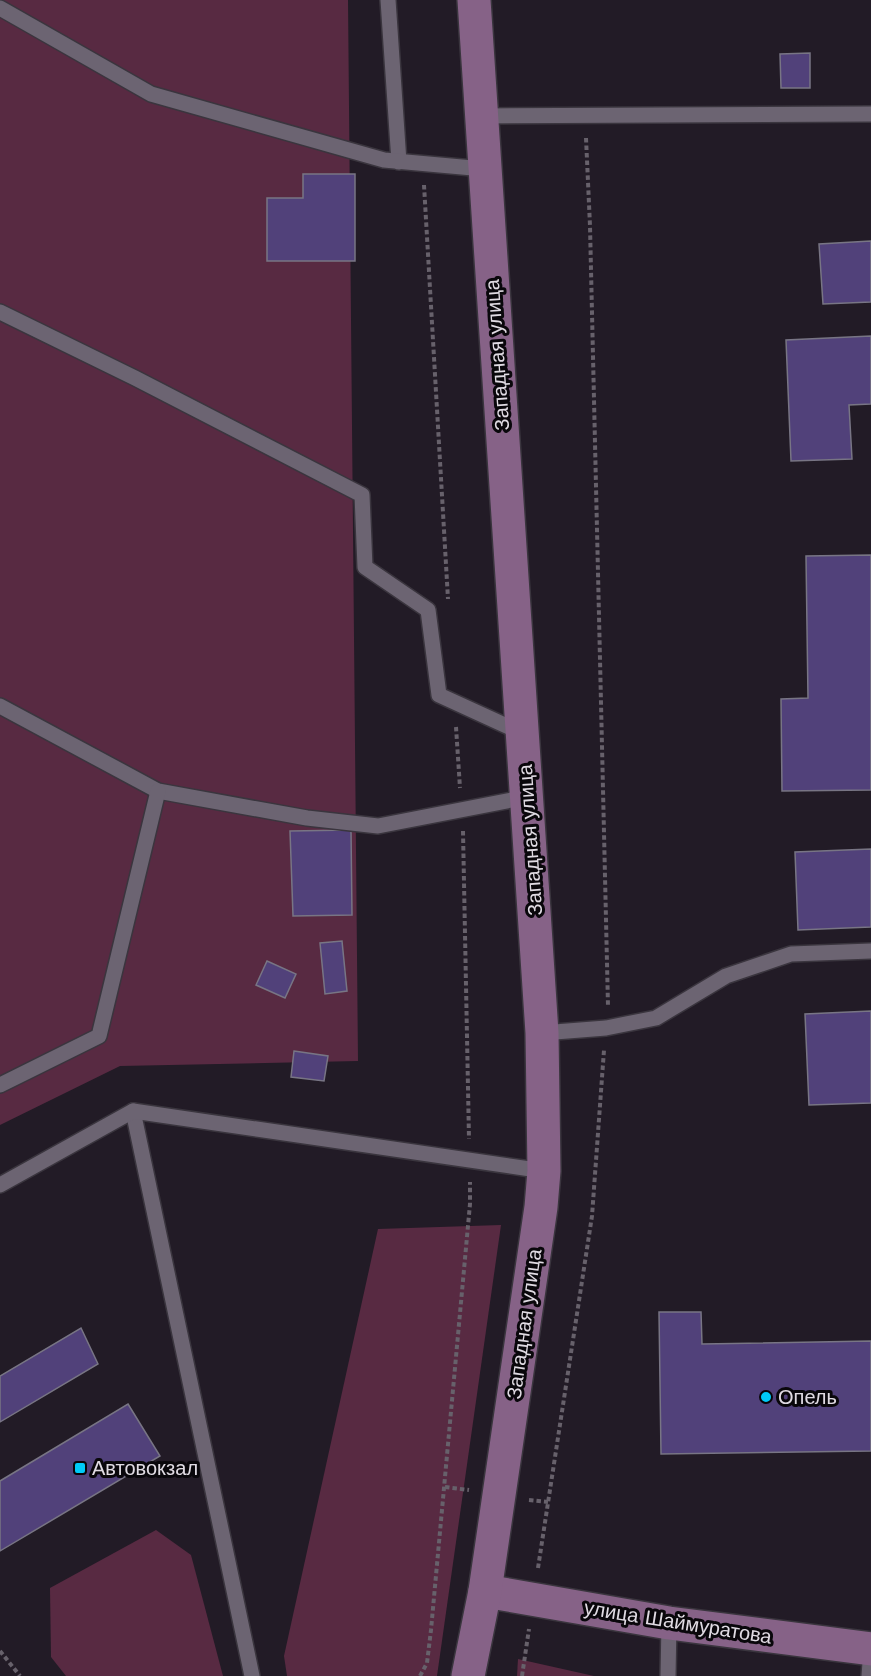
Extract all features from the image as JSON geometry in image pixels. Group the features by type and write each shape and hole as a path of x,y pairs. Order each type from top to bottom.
{"main road":[{"name":"Западная улица","path":"468,1676 485,1591 544,1171 542,1033 474,0"},
{"name":"улица Шаймуратова","path":"485,1591 669,1623 871,1649"}],"lane":[{"path":"388,0 399,162"},
{"path":"0,8 152,94 384,160 484,169"},
{"path":"481,116 871,114"},
{"path":"0,312 135,378 363,495 365,567 428,610 439,695 522,733"},
{"path":"0,706 158,791 307,818 378,826 527,797"},
{"path":"0,1085 99,1036 158,791"},
{"path":"542,1033 606,1028 656,1018 726,976 791,954 871,951"},
{"path":"133,1111 252,1676"},
{"path":"0,1185 133,1111 544,1171"},
{"path":"668,1676 669,1623"},
{"path":"869,1676 871,1649"}],"path":[{"path":"522,1676 592,1216 606,1028 608,968 590,226 585,116"},
{"path":"423,164 449,607"},
{"path":"420,1676 427,1663 431,1630 470,1204 462,810 455,702"},
{"path":"445,1487 470,1490"},
{"path":"525,1499 548,1502"},
{"path":"0,1651 20,1676"}],"shaded area":[{"path":"0,0 348,0 358,1061 120,1066 0,1125"},
{"path":"501,1225 437,1676 287,1676 284,1656 378,1229"},
{"path":"156,1530 191,1555 223,1676 66,1676 51,1657 50,1588"},
{"path":"518,1659 594,1676 517,1676"}],"building":[{"path":"810,53 810,88 781,88 780,54"},
{"path":"303,174 355,174 355,261 267,261 267,198 303,198"},
{"path":"871,241 871,302 823,304 819,244"},
{"path":"871,336 871,404 849,405 852,459 791,461 786,340"},
{"path":"871,555 871,790 782,791 781,699 808,698 806,556"},
{"path":"351,830 352,915 293,916 290,831"},
{"path":"871,849 871,927 798,930 795,852"},
{"path":"342,941 347,991 325,994 320,943"},
{"path":"267,961 296,974 285,998 256,985"},
{"path":"871,1011 871,1103 809,1105 805,1014"},
{"path":"294,1051 328,1056 324,1081 291,1077"},
{"name":"Опель","path":"659,1312 701,1312 702,1344 871,1341 871,1451 661,1454"},
{"path":"81,1328 98,1364 0,1422 0,1376"},
{"name":"Автовокзал","path":"128,1404 160,1456 0,1551 0,1481"}],"place":[{"name":"Опель","path":"766,1397"},
{"name":"Автовокзал","path":"80,1468"}]}
